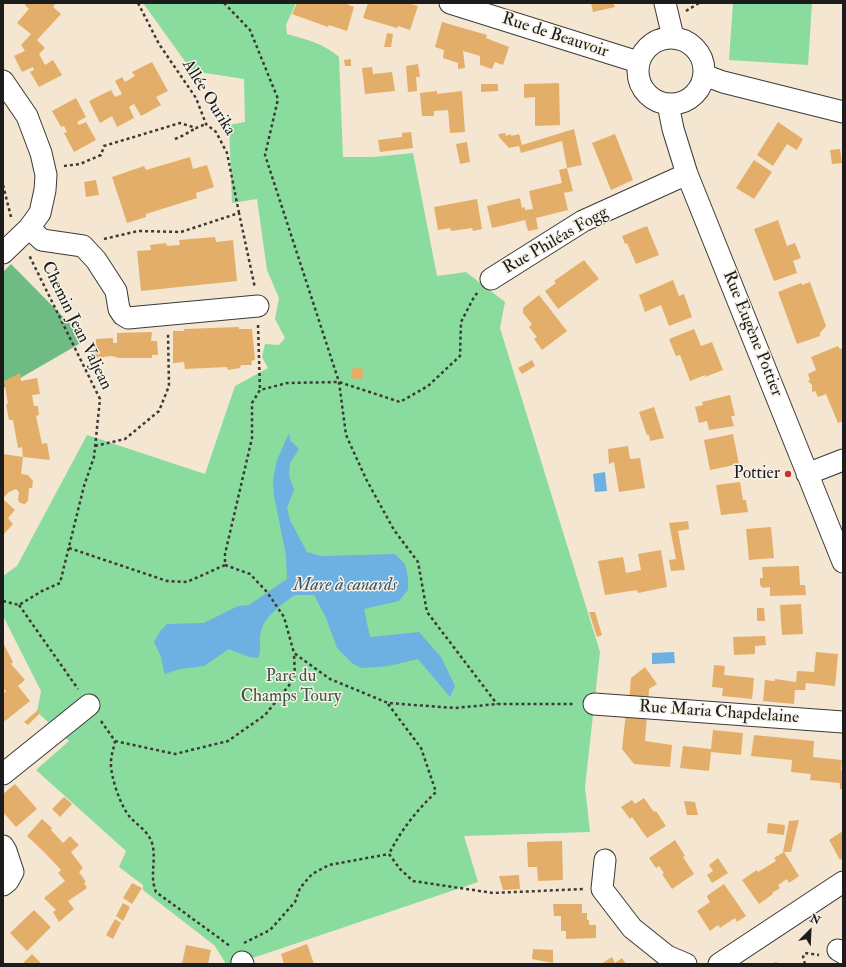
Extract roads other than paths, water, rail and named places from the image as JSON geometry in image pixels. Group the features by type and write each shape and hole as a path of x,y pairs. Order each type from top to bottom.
{"street":[{"name":"Rue de Beauvoir","path":"450,3 638,62"},
{"path":"665,3 673,37"},
{"path":"673,37 686,41 696,49 703,62 704,75 700,87 691,97 680,102 668,104 655,100 642,88 638,76 638,62 644,50 651,44 663,38 673,37"},
{"path":"704,75 723,82 843,112"},
{"path":"3,81 27,116 41,154 46,175 45,190 40,213 25,232 3,253"},
{"name":"Rue Eugène Pottier","path":"668,104 673,128 687,174 843,562"},
{"name":"Rue Philéas Fogg","path":"491,280 583,221 687,174"},
{"path":"25,232 42,240 83,246 96,260 116,291 119,309 123,315 128,318 258,306"},
{"path":"807,474 843,460"},
{"name":"Rue Maria Chapdelaine","path":"594,704 843,722"},
{"path":"3,774 89,705"},
{"path":"3,846 12,872 8,881 3,885"},
{"path":"605,860 602,889 632,928 667,956 686,964"},
{"path":"719,964 843,882"}],"water":[{"name":"Mare à canards","path":"289,433 290,440 299,449 290,463 289,475 294,490 287,508 290,520 307,552 321,556 395,554 405,564 408,578 408,590 399,601 364,609 370,637 419,632 441,657 455,686 450,697 418,659 378,667 362,668 353,664 337,648 326,618 314,595 293,596 272,613 261,630 260,652 258,658 249,657 229,649 204,666 180,669 165,674 161,657 154,642 161,630 167,624 204,623 238,606 249,605 287,579 286,555 274,496 273,479 277,460"},
{"path":"605,472 607,491 595,492 593,474"},
{"path":"674,652 675,663 652,664 652,653"}],"place":[{"name":"Pottier","path":"788,474"}],"park label":[{"name":"Parc du Champs Toury","path":"291,687"}]}
